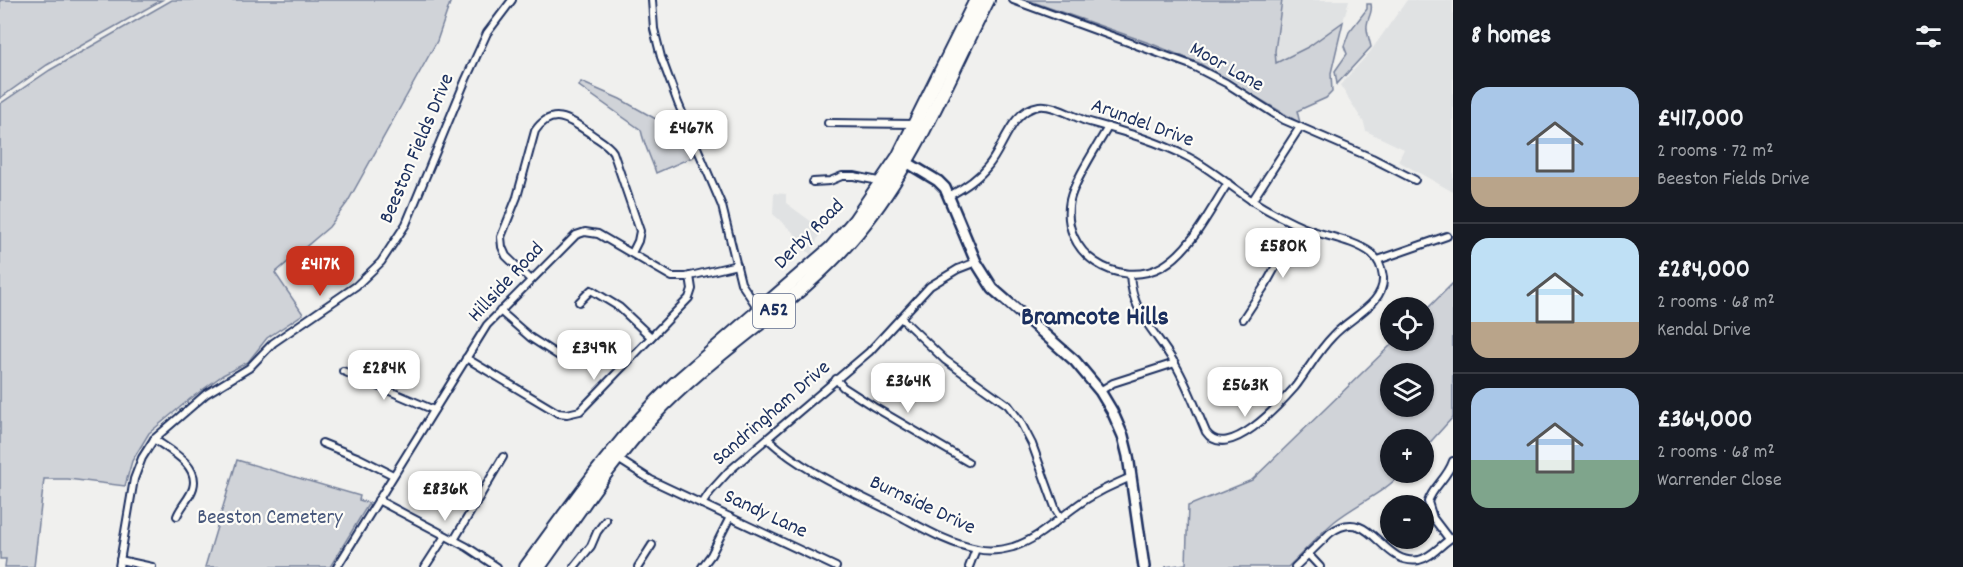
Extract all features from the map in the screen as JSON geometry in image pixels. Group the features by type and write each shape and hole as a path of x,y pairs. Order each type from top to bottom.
{"highway":[{"name":"Derby Road","path":"526,567 627,432 674,384 831,248 855,220 902,159 915,124 976,0"},
{"name":"Derby Road","path":"539,567 618,459 654,415 837,254 873,213 988,0"}],"street":[{"name":"Beeston Fields Drive","path":"152,567 119,564 134,479 141,458 154,439 201,397 249,368 273,343 356,286 381,262 406,224 458,95 487,33 512,0"},
{"path":"652,0 654,29 660,57 722,206 743,288 759,310"},
{"name":"Moor Lane","path":"1013,0 1191,65 1226,83 1277,116 1415,180"},
{"name":"Arundel Drive","path":"949,196 984,172 1016,121 1030,108 1054,107 1059,111 1165,146 1189,158 1252,201 1298,226 1364,249 1377,260"},
{"path":"531,280 506,256 501,237 518,197 535,131 542,123 552,118 567,118 608,145 613,152 640,231 632,253"},
{"path":"828,123 915,124"},
{"path":"1108,127 1072,193 1069,207 1070,223 1077,244 1092,261 1106,270 1130,274 1142,273 1157,268 1178,254 1228,183"},
{"path":"1252,201 1300,127"},
{"path":"902,159 938,181 949,196 985,279 1001,298 1075,361 1100,391 1112,411 1123,436 1144,567"},
{"path":"813,182 830,181 842,176 855,176 883,182"},
{"path":"1243,319 1266,284 1298,226"},
{"name":"Hillside Road","path":"336,567 487,325 570,240 580,233 598,234 672,277 690,276 737,265"},
{"path":"1130,274 1137,308 1175,363 1209,437 1218,441 1227,441 1242,435 1277,406 1297,384 1335,333 1378,297 1383,286 1383,276 1377,260 1448,236"},
{"name":"Sandringham Drive","path":"702,504 729,471 869,352 921,295 940,279 976,262"},
{"path":"466,358 558,413 567,414 580,411 689,298 692,289 690,276"},
{"path":"579,303 591,290 619,308 651,337"},
{"path":"500,311 531,338 559,356 568,355 581,341"},
{"path":"901,318 945,360 994,393 1015,413 1032,444 1061,518"},
{"path":"1100,391 1113,383 1175,363"},
{"path":"343,371 349,377 434,410"},
{"path":"836,379 843,387 874,407 968,462"},
{"path":"154,439 183,459 192,474 193,488 178,506 177,516"},
{"name":"Burnside Drive","path":"768,439 817,474 938,535 976,549 993,550 1013,547 1033,538 1087,499 1131,477"},
{"path":"322,443 393,475"},
{"path":"454,540 503,457"},
{"name":"Sandy Lane","path":"618,459 651,480 836,567"},
{"path":"1431,495 1448,474 1452,465"},
{"path":"378,500 454,540 497,567"},
{"path":"702,567 711,555 730,517"},
{"path":"1295,567 1330,533 1349,525 1367,531 1394,557 1408,561 1423,559 1451,538 1434,519"},
{"path":"574,567 591,546 604,523 609,530"},
{"path":"425,567 445,536"},
{"path":"638,567 649,555 652,545"},
{"path":"969,567 976,549"},
{"path":"1308,554 1320,567"}],"shaded area":[{"path":"1282,0 1349,0 1343,22 1308,47 1276,63 1275,51"},
{"path":"1407,0 1453,0 1453,192 1398,161 1404,149 1366,131 1364,123 1340,85 1370,52"},
{"path":"774,193 786,194 786,203 816,225 819,235 811,255 795,239 797,236 773,214"}],"green space":[{"path":"0,0 162,0 47,65 0,98"},
{"path":"172,0 451,0 437,41 347,203 329,227 275,273 303,314 267,338 248,362 223,375 149,433 132,461 125,486 68,479 44,479 34,567 5,567 6,559 0,559 0,104 50,70"},
{"path":"1027,0 1282,0 1275,51 1276,63 1308,47 1343,22 1331,73 1332,92 1326,98 1297,111 1300,123 1199,63"},
{"path":"1367,4 1371,4 1367,27 1371,47 1337,84 1335,71 1347,54 1344,46 1349,32 1367,9"},
{"path":"581,82 620,99 663,123 682,130 695,156 656,173 641,130 579,86"},
{"path":"1453,283 1453,417 1434,438 1434,429 1380,429 1380,483 1391,483 1335,521 1288,567 1165,567 1186,564 1188,506 1252,480 1385,351 1434,351 1434,302"},
{"name":"Beeston Cemetery","path":"237,460 360,496 359,500 369,503 330,567 205,567"}],"district":[{"name":"Bramcote Hills","path":"1095,318"}]}
